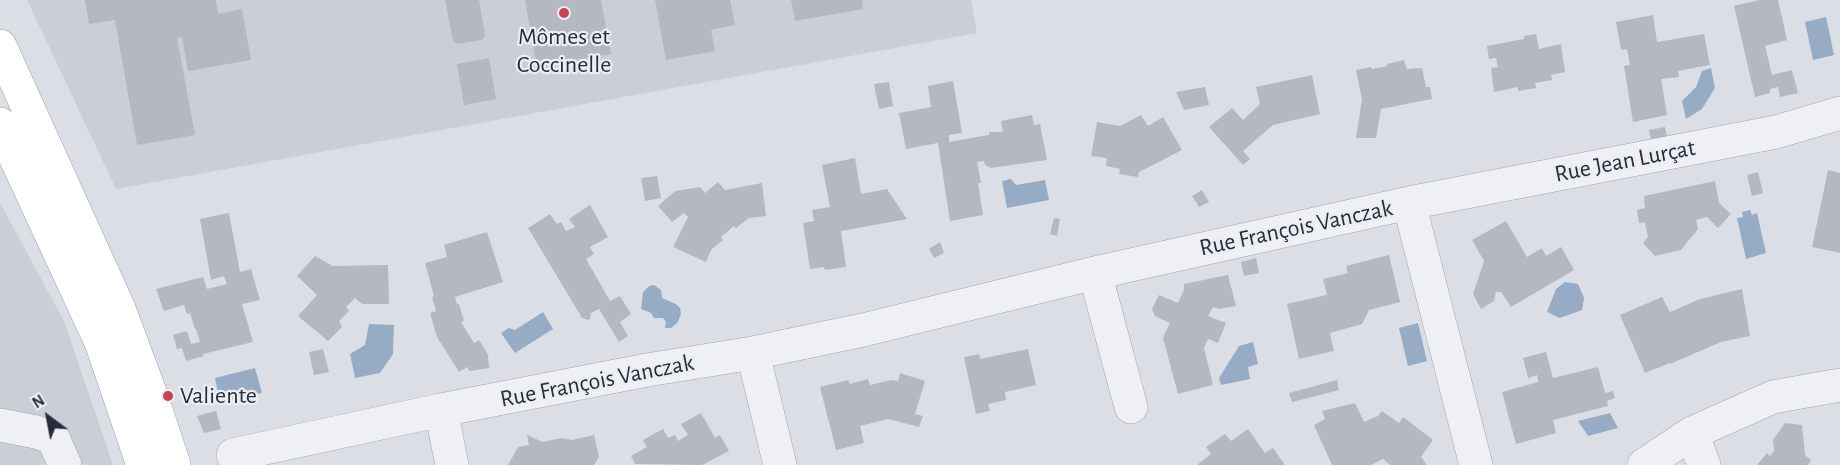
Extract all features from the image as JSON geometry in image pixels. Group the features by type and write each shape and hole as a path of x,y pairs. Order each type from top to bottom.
{"main road":[{"path":"0,46 118,309 152,395 174,465"},
{"path":"0,124 101,342 143,465"}],"street":[{"name":"Rue Jean Lurçat","path":"1409,203 1776,132 1840,113"},
{"name":"Rue François Vanczak","path":"233,455 441,410 647,370 753,353 862,330 1095,273 1409,203 1476,465"},
{"path":"1095,273 1131,407"},
{"path":"753,353 780,465"},
{"path":"1644,465 1692,433 1773,397 1840,385"},
{"path":"441,410 452,465"},
{"path":"0,425 53,438 65,465"},
{"path":"1692,433 1704,465"}],"shaded area":[{"path":"27,0 971,0 977,33 116,189"},
{"path":"0,203 64,321 113,465 0,465"}],"water":[{"path":"1826,17 1834,55 1813,60 1805,22"},
{"path":"1711,68 1715,88 1702,109 1686,119 1682,101 1696,87 1702,71"},
{"path":"1011,179 1016,185 1045,180 1049,200 1007,208 1002,181"},
{"path":"1750,210 1752,215 1757,213 1766,253 1746,259 1737,218 1743,217 1742,212"},
{"path":"1565,282 1578,284 1584,298 1582,310 1560,318 1547,312 1556,289"},
{"path":"654,285 661,290 662,298 680,308 681,314 678,322 671,328 665,328 666,322 663,318 654,318 651,313 641,309 643,292 649,286"},
{"path":"543,312 553,329 515,353 501,333 509,328 515,330"},
{"path":"1418,323 1427,361 1408,366 1399,328"},
{"path":"369,324 394,325 393,354 380,373 355,378 350,354 365,345"},
{"path":"1253,342 1258,364 1248,367 1250,379 1221,385 1219,378 1239,346"},
{"path":"255,368 262,393 220,402 215,378"},
{"path":"1610,413 1618,428 1588,436 1578,421"}],"building":[{"path":"85,0 216,0 218,14 242,9 251,60 188,71 182,37 177,38 195,135 137,145 115,20 89,24"},
{"path":"445,0 479,0 485,35 482,40 458,44 453,41"},
{"path":"525,0 601,0 611,54 537,67"},
{"path":"655,0 730,0 735,25 711,30 715,51 666,60"},
{"path":"791,0 862,0 863,9 795,21"},
{"path":"1759,0 1778,0 1787,40 1765,46 1772,75 1792,70 1798,93 1780,97 1778,87 1770,89 1770,93 1755,97 1734,6"},
{"path":"1653,15 1657,42 1704,34 1710,65 1678,71 1679,77 1661,79 1667,115 1633,122 1624,66 1630,65 1627,49 1621,50 1616,22"},
{"path":"1536,34 1539,49 1561,44 1565,72 1551,75 1552,80 1535,83 1536,88 1518,91 1518,87 1494,92 1491,68 1498,67 1496,58 1489,59 1487,46 1524,39 1524,36"},
{"path":"489,58 496,99 464,105 457,64"},
{"path":"1404,60 1407,69 1422,68 1426,87 1430,87 1432,99 1381,109 1376,138 1356,138 1362,99 1356,70 1388,66 1387,64"},
{"path":"1312,75 1320,114 1273,125 1243,151 1250,159 1243,165 1209,127 1232,108 1243,120 1260,104 1256,87"},
{"path":"953,81 962,133 949,135 949,142 989,135 989,132 1003,132 1001,121 1032,115 1034,125 1040,124 1047,160 991,168 985,165 984,161 977,162 983,215 950,221 938,143 906,149 899,113 931,107 928,86"},
{"path":"889,82 893,106 879,109 874,84"},
{"path":"1205,87 1209,105 1184,110 1176,92"},
{"path":"1141,115 1148,126 1163,117 1182,150 1139,172 1138,177 1119,174 1120,169 1106,166 1107,158 1091,156 1097,122 1120,126"},
{"path":"1665,127 1667,137 1651,140 1649,130"},
{"path":"855,158 861,194 887,189 907,219 841,231 846,267 825,270 824,267 810,269 803,223 814,221 812,210 830,207 822,165"},
{"path":"1828,170 1840,173 1840,253 1812,247"},
{"path":"1758,172 1763,193 1752,196 1747,175"},
{"path":"657,176 661,198 645,201 641,178"},
{"path":"1715,181 1719,203 1731,214 1718,228 1707,217 1696,220 1698,229 1681,250 1655,256 1643,243 1648,237 1645,222 1639,223 1637,210 1645,208 1644,196"},
{"path":"718,182 725,190 762,183 766,216 749,218 736,228 734,226 721,237 723,240 711,250 706,262 673,247 688,217 684,213 672,222 658,206 675,191 700,187 705,193"},
{"path":"1202,190 1209,202 1199,207 1192,196"},
{"path":"590,205 608,237 590,247 594,254 586,259 610,301 620,296 631,314 620,322 628,336 619,342 599,309 591,313 590,319 582,318 528,228 550,214 557,224 561,222 566,231 575,227 569,219"},
{"path":"229,213 240,272 251,269 260,300 242,304 253,342 203,354 204,356 186,361 182,348 177,349 173,335 187,331 191,344 200,342 190,313 187,314 184,305 164,311 156,289 203,277 207,289 227,284 224,276 211,280 200,219"},
{"path":"1054,218 1060,219 1057,236 1050,234"},
{"path":"1506,221 1527,257 1542,248 1546,256 1561,247 1574,270 1511,307 1501,292 1496,292 1494,301 1481,309 1473,294 1484,261 1472,240"},
{"path":"487,232 503,282 455,297 464,321 461,322 474,343 479,340 488,355 489,368 470,371 467,367 459,372 437,337 430,313 436,311 432,297 434,296 425,263 447,257 444,245"},
{"path":"940,242 944,253 934,258 929,249"},
{"path":"1389,255 1400,302 1369,310 1362,324 1330,333 1334,351 1299,359 1287,304 1327,295 1323,279 1348,273 1346,266"},
{"path":"315,256 333,266 388,265 389,304 362,304 355,298 346,307 349,311 339,321 342,327 328,341 298,316 317,295 297,276"},
{"path":"1256,258 1259,273 1244,276 1241,262"},
{"path":"1228,275 1236,306 1219,309 1213,307 1208,316 1226,323 1218,343 1208,339 1204,348 1213,385 1178,394 1163,338 1170,323 1155,316 1152,309 1159,295 1178,303 1184,290 1184,284"},
{"path":"1742,289 1750,336 1721,342 1645,373 1620,315 1662,297 1670,312 1700,299"},
{"path":"323,349 329,372 314,375 309,352"},
{"path":"1028,349 1036,385 1005,392 1006,400 988,404 990,411 976,414 964,357 979,354 980,359"},
{"path":"1546,352 1553,378 1598,367 1605,393 1613,391 1615,398 1607,401 1608,406 1553,420 1556,433 1516,444 1502,392 1538,382 1537,375 1528,378 1523,358"},
{"path":"900,373 925,381 915,414 923,416 919,427 888,419 860,426 864,443 836,450 820,387 848,380 850,384 868,379 870,385 891,380 898,381"},
{"path":"1337,380 1339,390 1292,402 1289,393"},
{"path":"1355,403 1364,422 1378,416 1382,411 1399,423 1403,417 1433,440 1421,457 1427,465 1390,465 1383,459 1371,465 1332,465 1314,425 1325,419 1322,411"},
{"path":"216,411 221,429 204,433 197,416"},
{"path":"701,413 715,438 720,435 729,451 702,465 635,464 631,456 647,447 643,440 663,429 668,438 675,435 678,441 688,435 681,424"},
{"path":"1785,423 1802,425 1805,455 1811,460 1808,465 1757,465 1767,453 1770,456 1774,451 1773,440"},
{"path":"1248,429 1265,453 1273,448 1285,465 1197,465 1211,454 1206,447 1225,434 1231,441"},
{"path":"527,435 543,442 562,438 572,440 594,435 599,457 594,465 508,465 518,447 529,445"}],"place":[{"name":"Mômes et Coccinelle","path":"564,13"},
{"name":"Valiente","path":"168,396"}]}
